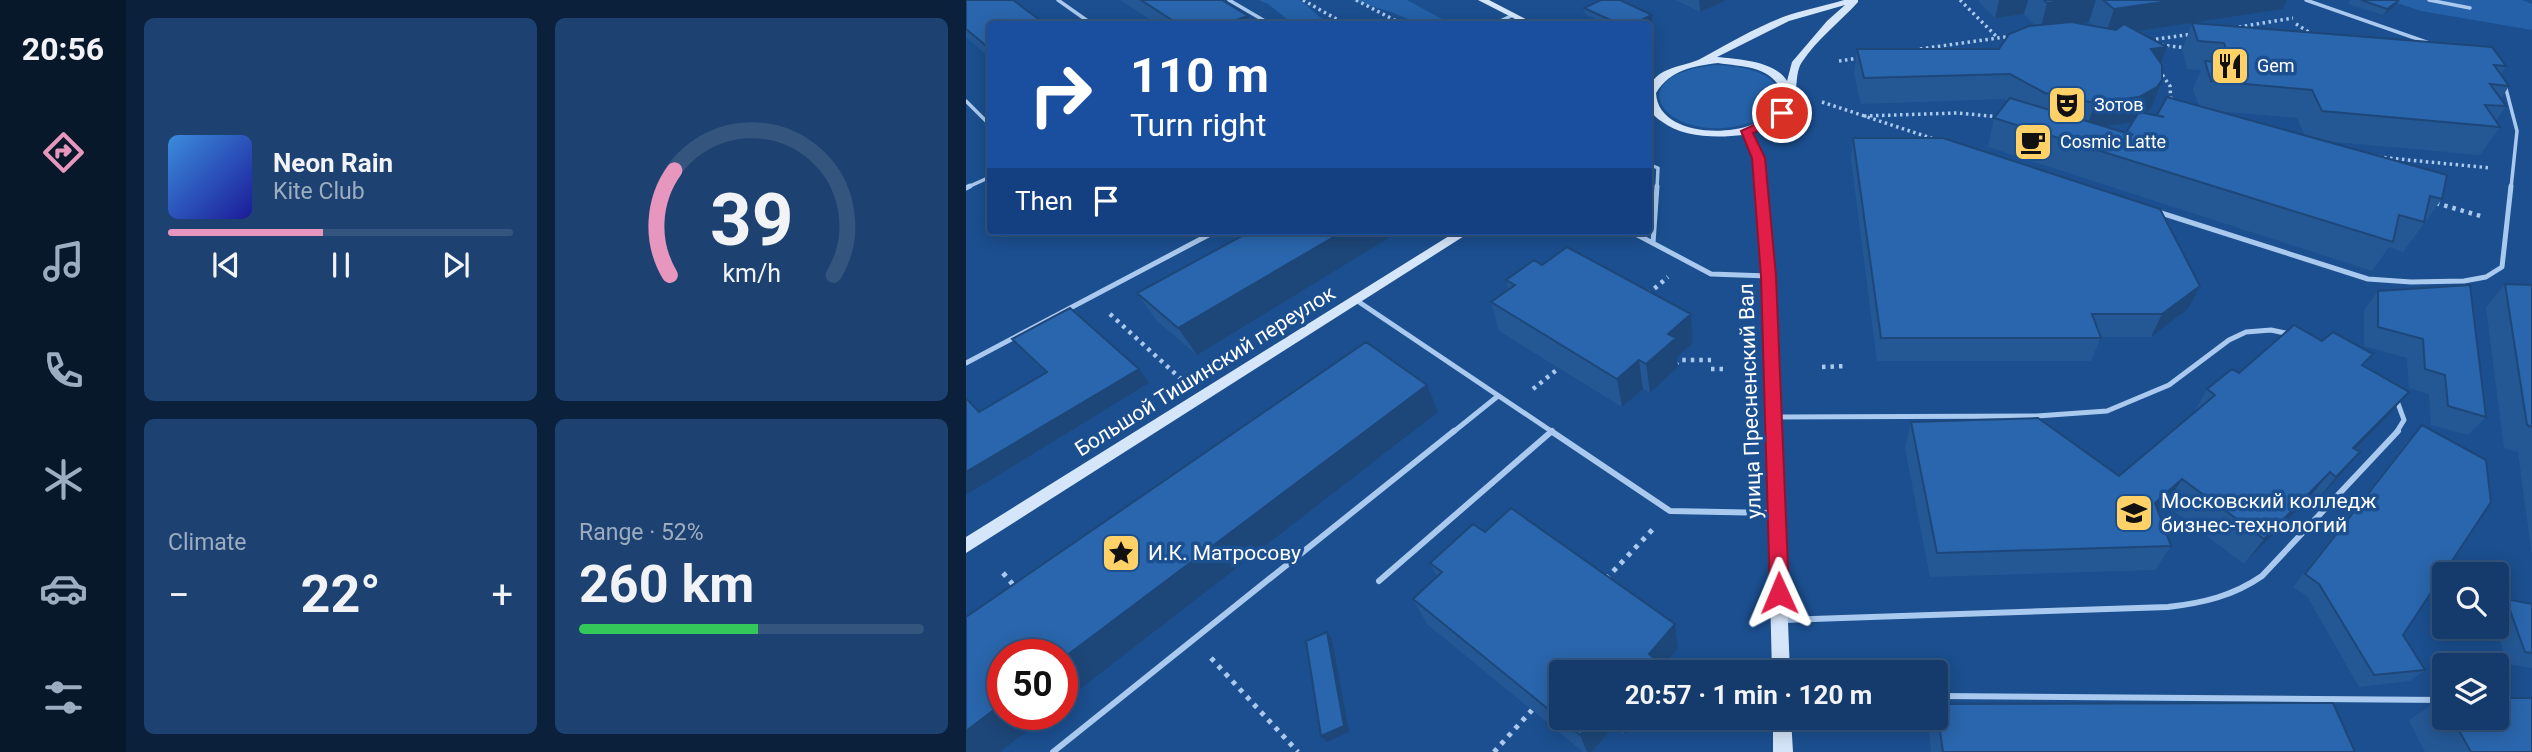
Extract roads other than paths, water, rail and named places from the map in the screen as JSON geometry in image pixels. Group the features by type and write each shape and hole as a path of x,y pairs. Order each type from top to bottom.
{"main road":[{"path":"1482,0 1525,21"},
{"path":"1652,92 1662,77 1672,70 1700,62 1786,19 1855,0"},
{"path":"1652,104 1661,118 1699,133 1746,131 1773,120 1788,104 1795,64 1830,23 1855,0"},
{"path":"1700,62 1736,61 1768,69 1787,86 1789,96"},
{"path":"1652,73 1662,77"},
{"path":"1652,122 1661,118"},
{"name":"улица Пресненский Вал","path":"1746,131 1759,158 1768,276 1781,660"},
{"name":"Большой Тишинский переулок","path":"966,546 1460,235"},
{"path":"1782,730 1783,752"}],"lane":[{"path":"1058,0 1088,21"},
{"path":"1229,0 1265,21"},
{"path":"2306,0 2431,44"},
{"path":"2429,0 2470,8"},
{"path":"1500,21 1513,15"},
{"path":"2148,209 2350,275 2394,282 2464,281 2496,273 2505,258 2517,126 2504,81"},
{"path":"966,101 987,122"},
{"path":"1652,166 1658,168 1653,243"},
{"path":"966,188 987,178"},
{"path":"966,363 1208,235"},
{"path":"1638,235 1711,274 1768,276"},
{"path":"1356,300 1670,511 1777,513"},
{"path":"1774,417 2037,416 2108,411 2169,385 2229,340 2246,331 2271,330 2303,338"},
{"path":"1780,620 2168,607 2225,598 2262,576 2399,430 2404,420 2400,404 2391,390"},
{"path":"1053,752 1498,396"},
{"path":"1380,581 1552,432"},
{"path":"1948,696 2432,700"}],"place":[{"name":"Gem","path":"2230,66"},
{"name":"Зотов","path":"2067,105"},
{"name":"Cosmic Latte","path":"2033,142"},
{"name":"Московский колледж бизнес-технологий","path":"2134,513"},
{"name":"И.К. Матросову","path":"1121,553"}]}
